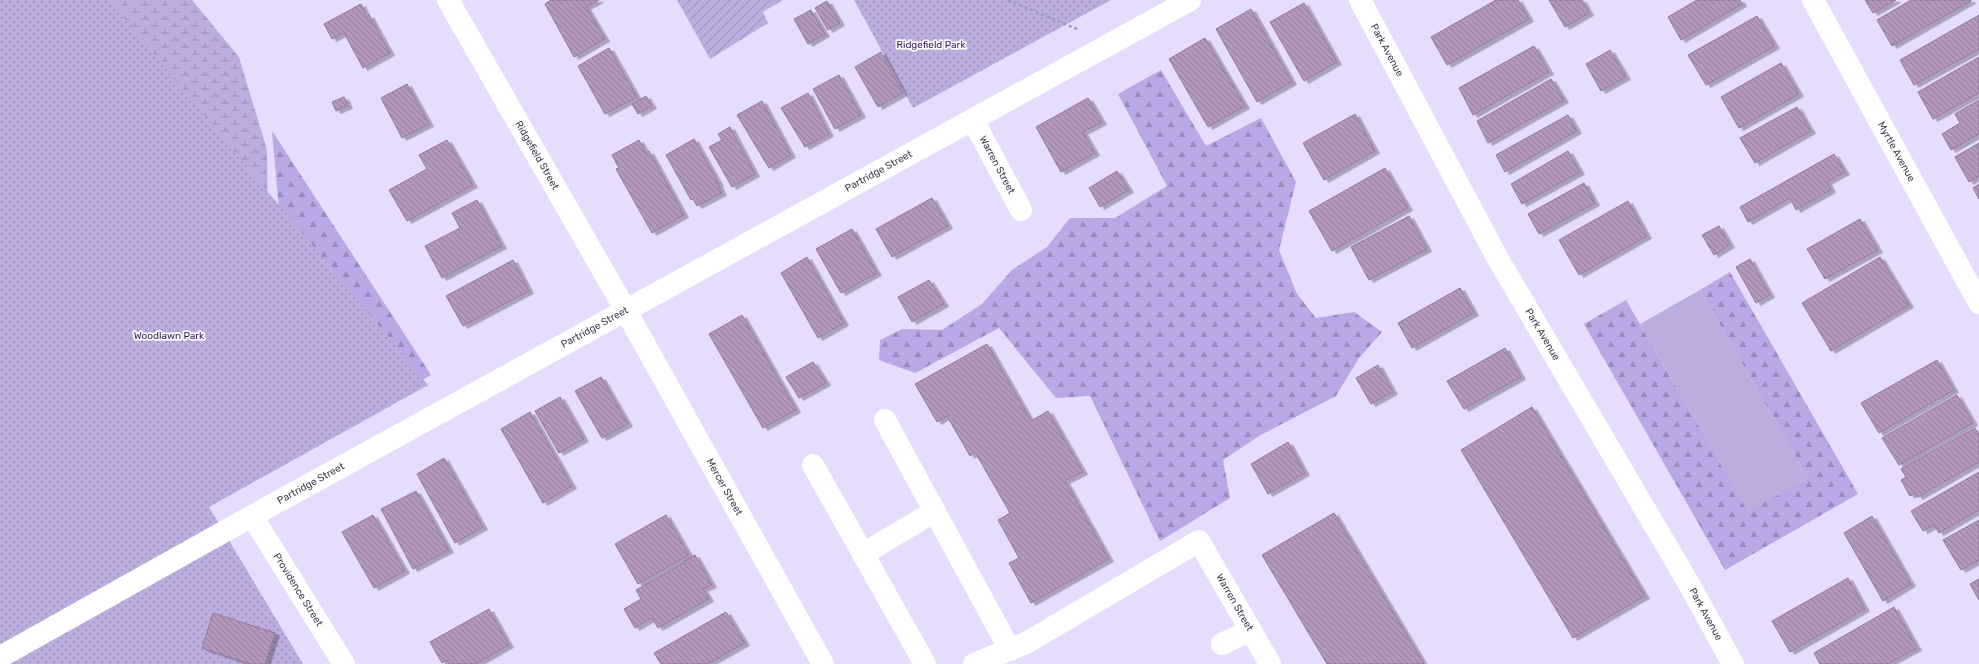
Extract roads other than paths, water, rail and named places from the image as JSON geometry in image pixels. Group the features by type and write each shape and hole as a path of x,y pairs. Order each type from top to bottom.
{"street":[{"name":"Ridgefield Street","path":"448,0 626,311"},
{"name":"Partridge Street","path":"0,657 252,516 1190,0"},
{"name":"Park Avenue","path":"1360,0 1498,259 1689,584 1733,664"},
{"name":"Myrtle Avenue","path":"1813,0 1979,303"},
{"name":"Warren Street","path":"973,120 1020,210"},
{"name":"Mercer Street","path":"626,311 823,664"},
{"path":"885,420 1010,650 974,664"},
{"path":"813,465 925,664"},
{"path":"863,554 935,511"},
{"name":"Providence Street","path":"252,516 344,664"},
{"name":"Warren Street","path":"1010,650 1026,643 1199,541 1270,664"},
{"path":"1222,644 1250,630"}],"park label":[{"name":"Ridgefield Park","path":"931,45"},
{"name":"Woodlawn Park","path":"169,336"}]}
